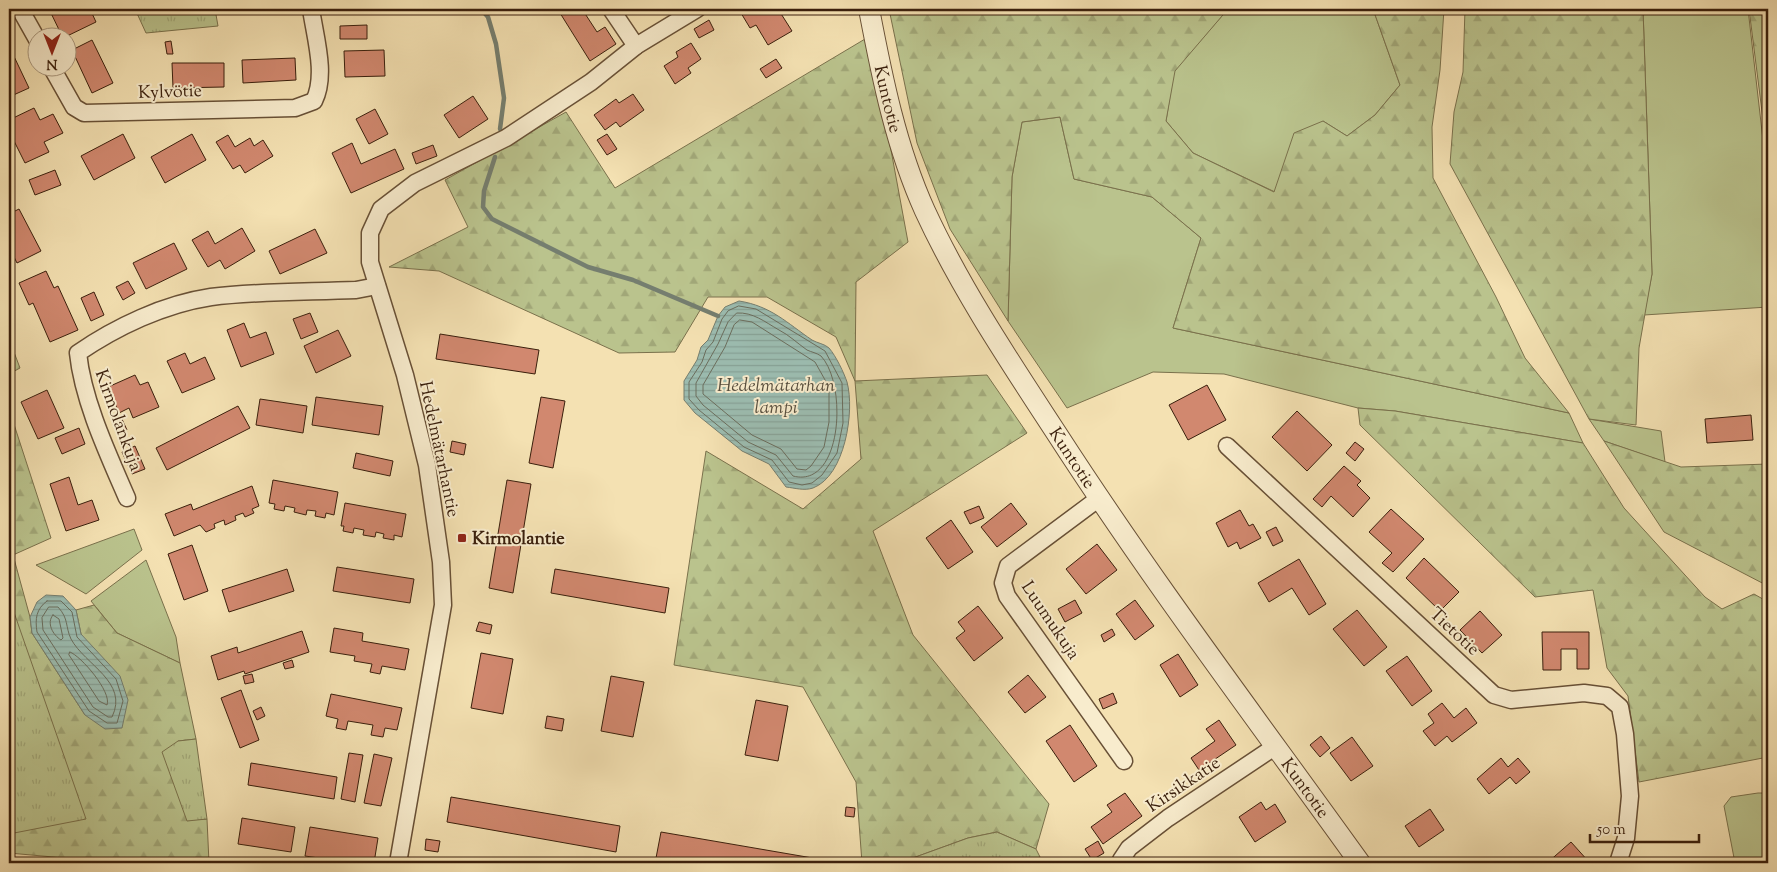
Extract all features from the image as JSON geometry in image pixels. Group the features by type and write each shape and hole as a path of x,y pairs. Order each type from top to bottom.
{"street":[{"path":"20,9 31,28"},
{"name":"Kylvötie","path":"58,78 74,107 84,113 295,108 314,101 318,91 320,77 311,9"},
{"path":"611,9 636,46"},
{"name":"Hedelmätarhantie","path":"398,863 443,605 442,579 427,465 405,375 370,262 370,233 381,208 415,183 506,138 591,82 636,46 697,9"},
{"name":"Kuntotie","path":"869,9 878,56 898,134 925,210 964,284 1012,365 1098,499 1360,863"},
{"name":"Kirmolankuja","path":"128,498 87,395 80,374 78,354 94,342 133,322 175,307 210,298 356,290 377,286"},
{"name":"Tietotie","path":"1227,446 1494,695 1510,700 1584,693 1607,696 1620,707 1625,734 1630,796 1626,838 1618,863"},
{"name":"Luumukuja","path":"1098,499 1008,566 1003,583 1007,596 1124,762"},
{"name":"Kirsikkatie","path":"1122,863 1121,860 1129,848 1168,818 1276,746"}],"green space":[{"path":"135,9 215,9 218,26 146,33"},
{"path":"889,9 1228,9 1175,71 1166,121 1193,153 1274,192 1294,133 1323,121 1347,136 1375,115 1400,85 1373,9 1444,9 1440,70 1432,127 1433,178 1496,297 1525,358 1569,413 1173,328 1201,238 1152,197 1074,179 1060,117 1022,122 1012,177 1008,321 950,229 917,143"},
{"path":"1228,9 1373,9 1400,85 1375,115 1347,136 1323,121 1275,192 1193,153 1166,121 1174,71"},
{"path":"1465,9 1643,9 1652,274 1639,348 1636,425 1589,419 1450,164 1454,112 1463,72"},
{"path":"1643,9 1748,9 1768,184 1768,307 1644,315 1652,274"},
{"path":"1749,9 1768,9 1768,159"},
{"path":"865,39 891,150 908,242 856,282 855,381 836,337 767,297 708,297 675,352 619,353 439,271 389,267 468,227 445,180 566,112 615,188"},
{"path":"1060,117 1074,179 1152,197 1201,238 1173,328 1569,413 1583,443 1395,411 1358,408 1224,374 1153,372 1067,408 1008,321 1012,177 1022,122"},
{"path":"9,339 20,368 9,374"},
{"path":"987,375 1027,433 873,531 913,635 1049,804 1036,849 997,832 968,838 899,863 862,863 856,782 803,687 674,665 706,451 803,509 861,459 855,381"},
{"path":"1358,408 1395,411 1583,443 1624,508 1705,597 1722,609 1754,594 1768,602 1768,757 1639,782 1628,696 1607,668 1593,590 1535,597 1360,425"},
{"path":"9,409 51,538 13,555 30,617 32,633 85,715 81,634 76,610 94,605 117,633 180,663 196,739 178,741 187,820 207,819 209,863 120,863 9,853"},
{"path":"1589,419 1661,431 1665,462 1604,441"},
{"path":"1604,441 1681,467 1768,464 1768,586 1664,532"},
{"path":"134,529 142,550 86,594 36,565"},
{"path":"146,560 176,637 180,663 117,633 91,601"},
{"path":"9,598 86,819 9,834"},
{"path":"196,739 207,819 187,821 162,752 178,741"},
{"path":"1762,793 1768,807 1768,863 1735,863 1724,806 1731,797"},
{"path":"997,832 1036,849 1043,863 899,863 968,838"}],"water":[{"name":"Hedelmätarhan lampi","path":"739,301 770,311 812,340 827,347 832,351 846,378 850,409 845,441 833,470 824,481 813,488 786,487 769,464 742,451 695,413 684,400 684,381 697,360 701,347 708,340 718,316 725,307"},
{"path":"46,595 63,596 76,610 81,634 120,676 128,700 122,728 105,729 85,715 32,633 30,617 37,602"}],"building":[{"path":"49,9 90,9 96,22 78,31 78,28 58,28"},
{"path":"339,9 367,9 367,12 339,13"},
{"path":"566,9 582,9 597,32 605,27 616,44 590,61 560,13"},
{"path":"749,9 766,9 768,12 778,9 792,31 768,45 756,25 750,28 741,13"},
{"path":"709,20 714,30 699,38 694,29"},
{"path":"367,25 367,39 340,39 340,26"},
{"path":"92,40 113,83 92,93 78,63 78,47"},
{"path":"171,41 173,54 167,54 165,42"},
{"path":"691,43 701,59 688,68 691,73 675,84 664,66 678,57 676,52"},
{"path":"9,49 29,88 9,97"},
{"path":"384,50 385,76 345,77 344,51"},
{"path":"295,58 296,80 243,83 242,60"},
{"path":"776,59 782,68 766,78 760,69"},
{"path":"172,63 224,63 224,87 173,88"},
{"path":"633,94 644,110 620,127 616,122 605,130 594,115 616,99 619,103"},
{"path":"473,96 488,119 459,138 444,115"},
{"path":"34,108 40,120 53,114 63,133 44,142 49,152 25,163 9,131 9,120"},
{"path":"375,109 388,134 369,144 356,119"},
{"path":"123,134 135,158 94,180 81,156"},
{"path":"192,134 206,160 165,183 151,157"},
{"path":"607,134 617,149 607,155 597,140"},
{"path":"228,135 235,147 250,138 254,146 263,140 273,156 245,173 240,165 233,169 216,142"},
{"path":"352,143 361,164 395,149 404,169 351,193 332,153"},
{"path":"433,145 437,156 416,164 412,153"},
{"path":"55,170 61,185 35,195 29,180"},
{"path":"19,209 41,251 17,263 9,247 9,214"},
{"path":"242,228 255,251 225,269 220,260 208,267 192,240 208,231 215,244"},
{"path":"315,229 327,253 280,274 269,251"},
{"path":"174,243 187,269 146,289 133,263"},
{"path":"46,271 54,288 58,286 78,330 50,342 33,303 29,305 19,283"},
{"path":"128,281 135,293 123,300 116,287"},
{"path":"94,292 104,315 91,321 81,298"},
{"path":"310,313 318,332 301,339 293,319"},
{"path":"244,323 250,338 266,332 274,354 241,367 227,330"},
{"path":"338,330 351,356 316,373 304,346"},
{"path":"440,334 539,350 535,374 436,359"},
{"path":"185,353 190,364 205,357 215,379 182,393 167,361"},
{"path":"135,375 140,385 148,382 159,407 133,418 129,408 119,413 108,387"},
{"path":"1207,385 1226,420 1188,440 1169,405"},
{"path":"47,390 64,428 38,439 21,402"},
{"path":"316,397 383,406 379,435 312,425"},
{"path":"541,397 565,401 553,468 529,463"},
{"path":"260,399 307,406 303,433 256,425"},
{"path":"238,406 250,428 167,470 156,448"},
{"path":"1297,411 1332,445 1307,471 1272,437"},
{"path":"1751,415 1753,440 1707,443 1705,419"},
{"path":"121,417 127,430 117,434 112,421"},
{"path":"79,428 85,444 62,454 55,438"},
{"path":"452,441 466,444 464,455 450,452"},
{"path":"1355,442 1364,449 1355,461 1346,453"},
{"path":"135,446 145,469 132,474 122,452"},
{"path":"356,453 393,461 390,476 353,468"},
{"path":"1344,466 1361,481 1357,485 1370,498 1353,517 1331,496 1322,507 1313,499"},
{"path":"69,477 78,505 92,500 99,520 66,531 50,484"},
{"path":"273,480 338,492 334,515 326,513 325,518 315,516 316,511 307,510 306,515 294,512 295,508 285,506 284,511 274,509 275,504 269,503"},
{"path":"507,480 531,484 513,593 489,588"},
{"path":"252,486 259,506 252,509 254,513 245,517 243,513 235,516 236,520 225,525 224,520 214,524 215,528 206,532 200,525 174,536 165,514 191,504 193,510"},
{"path":"345,503 406,514 402,537 394,535 394,540 383,538 384,534 376,532 375,537 363,535 364,530 354,528 353,533 343,531 344,526 341,526"},
{"path":"1011,503 1027,524 997,547 981,527"},
{"path":"979,506 984,518 970,524 964,512"},
{"path":"1391,509 1424,539 1393,572 1382,563 1392,553 1369,532"},
{"path":"1240,510 1249,526 1253,524 1261,538 1240,549 1237,542 1228,547 1216,523"},
{"path":"951,520 973,552 948,569 926,538"},
{"path":"1276,527 1283,541 1273,546 1266,532"},
{"path":"1097,544 1117,570 1086,594 1066,569"},
{"path":"192,545 208,591 184,600 168,554"},
{"path":"1424,558 1459,592 1440,611 1406,578"},
{"path":"1299,559 1326,604 1309,615 1292,588 1269,602 1258,583"},
{"path":"337,567 414,579 410,603 333,591"},
{"path":"287,569 294,591 229,612 222,590"},
{"path":"555,569 669,588 665,613 551,593"},
{"path":"1075,600 1082,613 1065,622 1058,609"},
{"path":"1135,600 1154,626 1135,640 1116,614"},
{"path":"978,606 1003,638 974,661 956,638 965,631 958,622"},
{"path":"1357,610 1387,647 1364,666 1333,629"},
{"path":"1480,611 1502,635 1482,653 1460,630"},
{"path":"479,622 492,625 490,634 476,631"},
{"path":"334,628 363,633 362,641 409,649 405,670 382,666 380,674 370,672 372,664 354,661 355,656 330,652"},
{"path":"1112,629 1115,635 1104,642 1101,635"},
{"path":"302,631 309,652 245,674 244,671 218,680 211,656 237,647 238,653"},
{"path":"1542,632 1589,632 1589,669 1577,669 1577,649 1561,649 1561,670 1543,670"},
{"path":"481,653 513,659 503,714 471,708"},
{"path":"1178,654 1198,685 1180,697 1160,665"},
{"path":"1407,656 1432,691 1412,706 1386,671"},
{"path":"292,660 294,667 285,669 283,663"},
{"path":"252,674 254,682 245,684 243,676"},
{"path":"1028,675 1046,697 1025,713 1008,692"},
{"path":"611,676 644,682 633,737 601,731"},
{"path":"241,690 259,740 240,748 221,698"},
{"path":"1113,693 1117,703 1103,709 1099,699"},
{"path":"331,694 402,708 397,730 385,728 383,737 371,735 373,725 348,721 346,730 336,728 338,719 326,716"},
{"path":"756,700 788,706 778,761 745,755"},
{"path":"1442,703 1454,718 1466,708 1477,723 1452,742 1447,736 1435,746 1423,731 1434,723 1428,714"},
{"path":"261,707 265,716 257,720 253,711"},
{"path":"547,716 564,719 562,731 545,728"},
{"path":"1219,720 1236,745 1199,770 1191,758 1215,741 1206,729"},
{"path":"1070,725 1097,766 1074,782 1046,741"},
{"path":"1321,736 1330,748 1320,757 1310,745"},
{"path":"1352,737 1373,766 1351,781 1330,753"},
{"path":"349,753 363,755 355,802 341,799"},
{"path":"374,754 392,758 381,806 364,803"},
{"path":"1501,758 1508,767 1518,758 1530,772 1516,784 1510,777 1489,794 1477,779"},
{"path":"251,763 337,777 334,799 248,785"},
{"path":"1125,793 1142,816 1103,844 1091,827 1112,812 1107,805"},
{"path":"451,797 620,826 616,852 447,822"},
{"path":"1261,802 1266,810 1275,804 1286,822 1255,842 1239,817"},
{"path":"846,807 855,808 854,817 845,816"},
{"path":"1430,809 1444,830 1419,847 1405,826"},
{"path":"242,818 295,827 291,852 238,844"},
{"path":"310,827 378,838 374,863 354,863 305,856"},
{"path":"661,832 830,861 829,863 687,863 656,858"},
{"path":"426,839 440,841 438,852 425,850"},
{"path":"1098,841 1104,853 1092,860 1085,849"},
{"path":"1571,842 1589,862 1547,863"}],"waterway":[{"path":"481,9 488,17 496,44 504,98 500,129"},
{"path":"495,157 484,191 483,207 492,219 588,267 633,280 718,316"}],"place":[{"name":"Kirmolantie","path":"462,538"}]}
